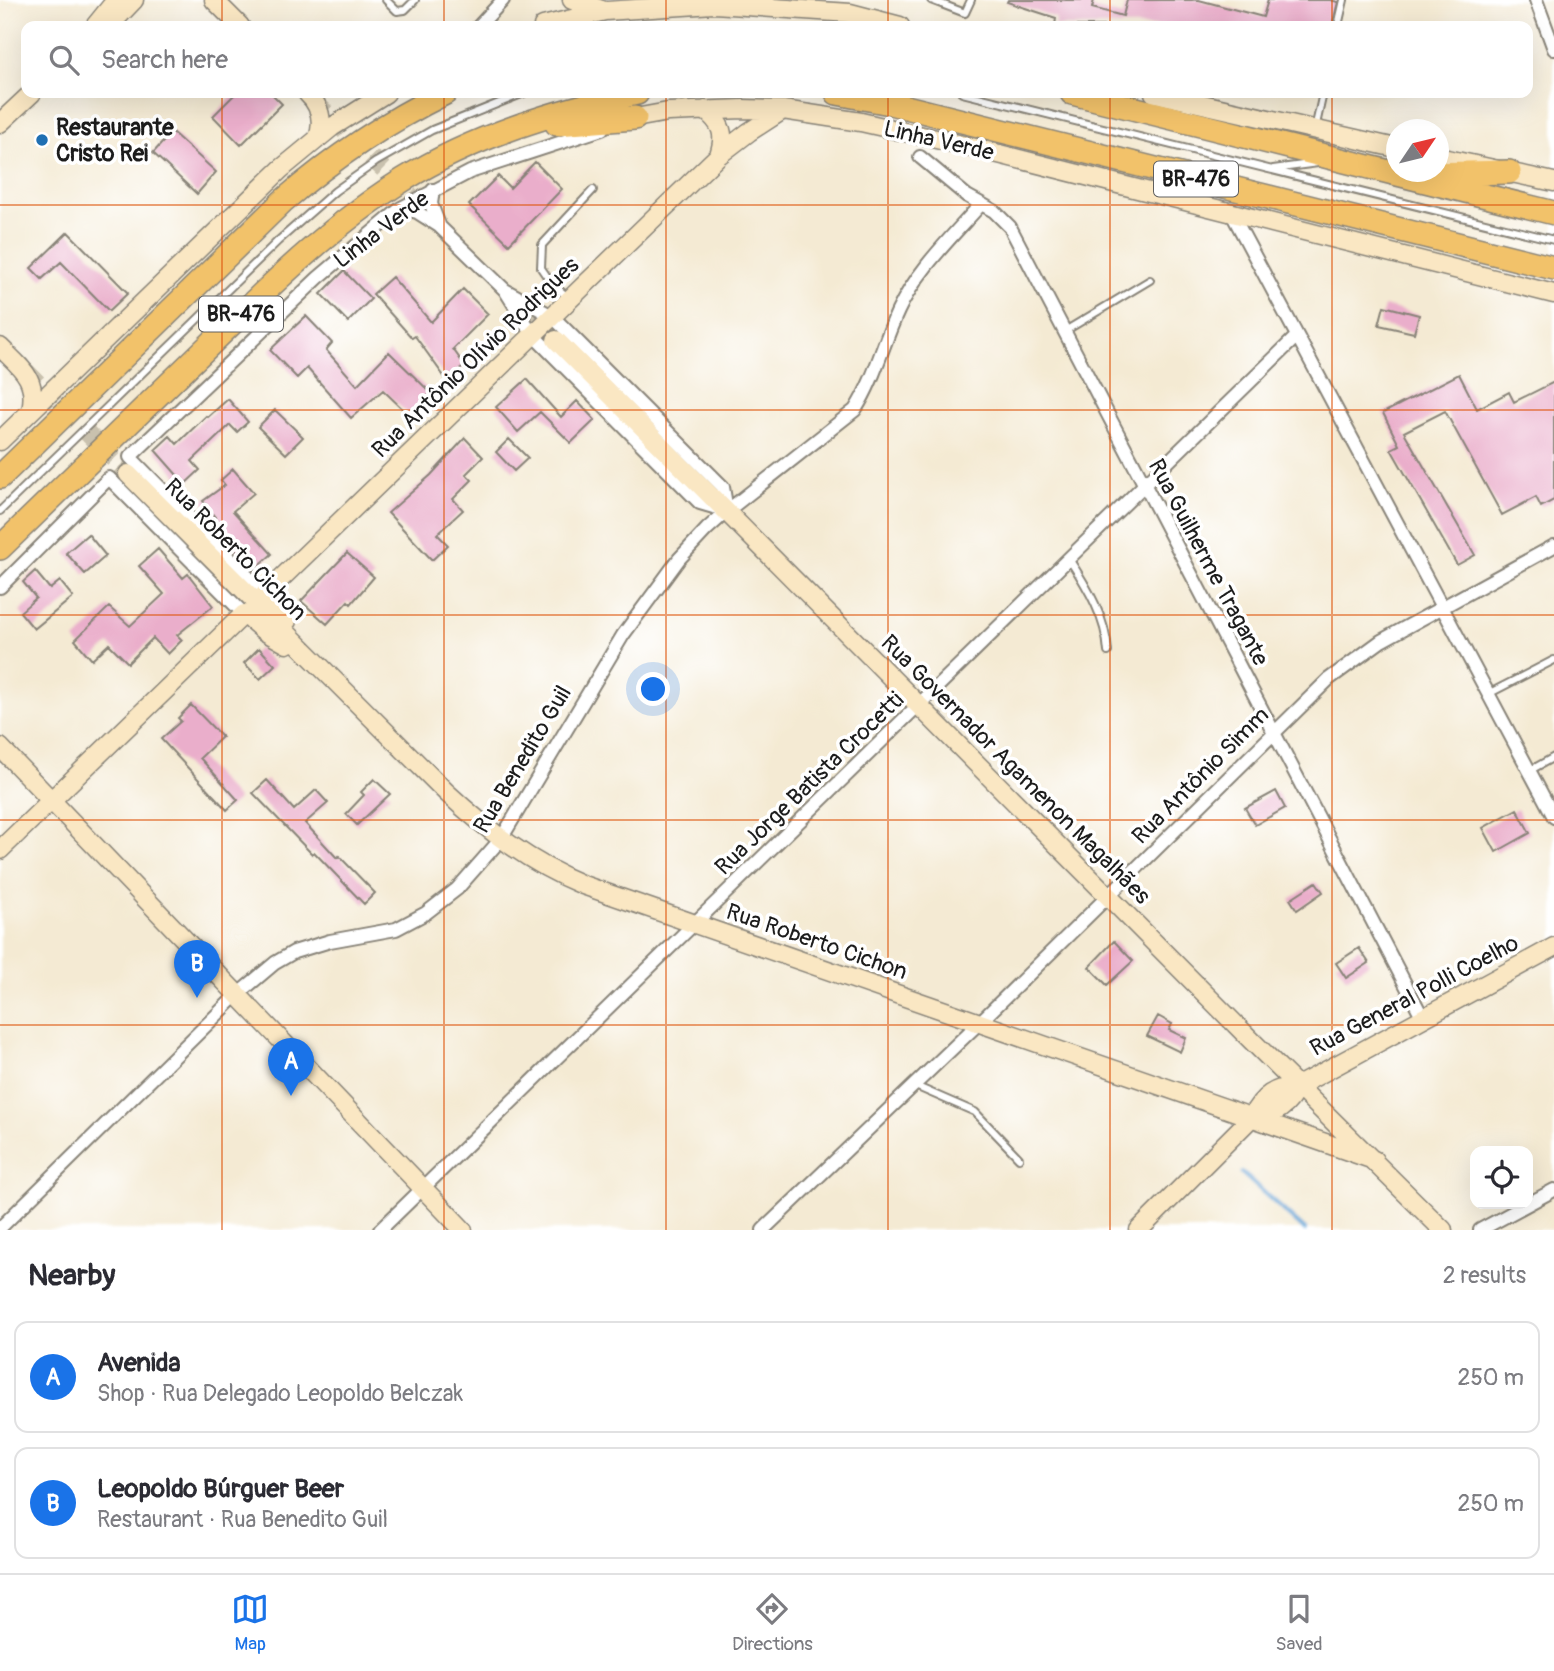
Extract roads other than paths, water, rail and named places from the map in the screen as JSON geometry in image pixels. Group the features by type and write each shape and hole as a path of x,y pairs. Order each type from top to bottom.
{"highway":[{"name":"BR-476","path":"0,477 316,172 375,130 436,98"},
{"name":"Linha Verde","path":"0,548 262,294 327,235 403,180 457,151 516,127 617,98"},
{"name":"Linha Verde","path":"864,98 1554,268"},
{"name":"BR-476","path":"1092,98 1386,172"},
{"path":"516,127 635,118"},
{"path":"1449,174 1509,172"},
{"name":"BR-476","path":"1428,182 1554,213"}],"street":[{"path":"99,21 116,0"},
{"path":"114,21 134,0"},
{"path":"214,0 235,21"},
{"path":"484,21 503,0"},
{"path":"572,0 605,11"},
{"path":"1536,0 1548,13 1554,49"},
{"path":"564,21 605,11 751,3 854,7 888,21"},
{"path":"0,123 27,98"},
{"path":"312,98 321,122 318,138"},
{"path":"314,98 340,109 359,109"},
{"path":"0,441 265,183 318,138 378,98"},
{"path":"1175,98 1386,146"},
{"path":"705,110 717,119 722,127 724,134 719,155"},
{"name":"Linha Verde","path":"129,466 318,278 401,208 486,165 635,118 705,110 783,110 848,119 1554,294"},
{"name":"Rua Antônio Olívio Rodrigues","path":"265,594 719,155 783,110"},
{"name":"Rua Guilherme Tragante","path":"920,157 957,189 994,211 1010,228 1423,1018"},
{"path":"1449,159 1554,182"},
{"path":"433,190 431,204 439,226"},
{"name":"Rua Benedito Guil","path":"0,1228 237,995 275,963 294,952 330,941 396,929 410,923 457,889 501,839 636,615 693,542 727,511 855,410 864,397 888,334 909,290 981,204"},
{"path":"401,208 417,212 439,226 505,290 533,335 700,503 727,511 723,487 552,317 505,290"},
{"path":"1231,212 1554,817"},
{"name":"Rua Jorge Batista Crocetti","path":"380,1230 1297,337"},
{"name":"Rua Governador Agamenon Magalhães","path":"556,340 1443,1230"},
{"path":"0,347 29,376 33,395 31,411"},
{"path":"29,376 49,379 69,374"},
{"path":"129,466 265,594 303,639 309,657"},
{"name":"Rua Roberto Cichon","path":"129,466 309,657 446,792 501,839 559,875 1374,1160"},
{"path":"0,587 109,478 244,614 0,850"},
{"name":"Rua Antônio Simm","path":"763,1230 979,1023 1319,688 1381,641 1554,546"},
{"name":"Rua Roberto Cichon","path":"244,614 264,631 309,657"},
{"path":"0,747 463,1230"},
{"name":"Rua General Polli Coelho","path":"1298,1086 1554,947"},
{"path":"1139,1230 1252,1117 1267,1116 1281,1110 1292,1099 1298,1086"},
{"path":"1480,1230 1554,1190"}],"lane":[{"path":"386,0 397,11 405,10 415,0"},
{"path":"931,0 965,13 971,0"},
{"path":"1339,21 1344,0"},
{"path":"0,511 278,241 335,191 376,162 432,130 512,98"},
{"path":"982,98 1554,240"},
{"path":"1315,131 1322,98"},
{"path":"1268,170 1338,160"},
{"path":"570,299 552,284 541,268 542,245 593,190"},
{"path":"1065,331 1150,280"},
{"path":"1069,559 1107,631 1108,652"},
{"path":"1488,694 1554,660"},
{"path":"1529,771 1554,757"},
{"path":"914,1085 975,1112 1018,1158"}],"waterway":[{"path":"1242,1173 1305,1230"}],"tunnel":[{"path":"313,100 438,223"},
{"path":"507,292 556,340"},
{"path":"25,370 128,474"}],"place":[{"name":"Restaurante Cristo Rei","path":"42,140"},
{"name":"Leopoldo Búrguer Beer","path":"197,998"},
{"name":"Avenida","path":"291,1096"}]}
